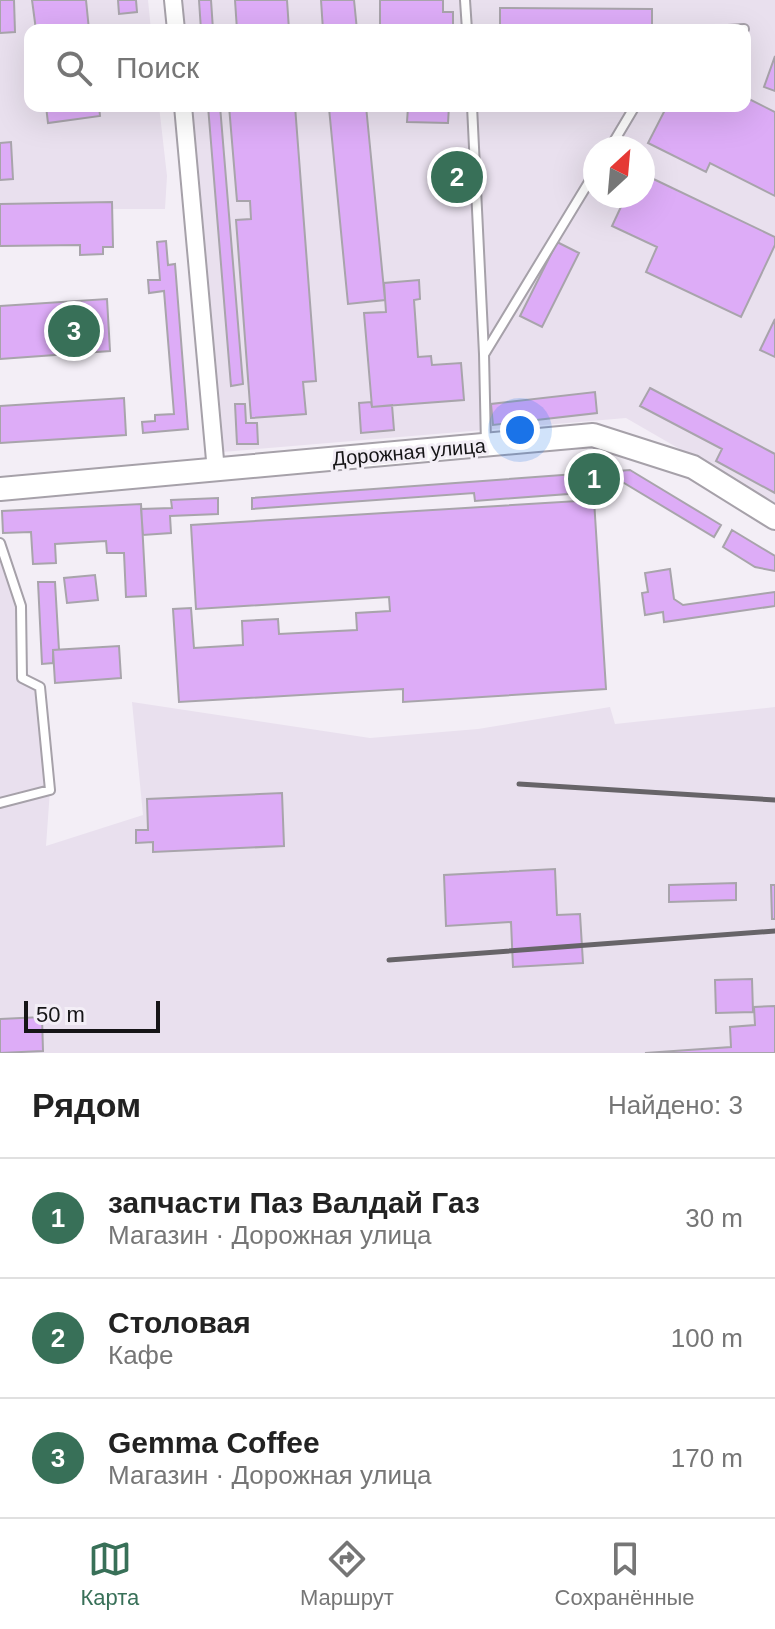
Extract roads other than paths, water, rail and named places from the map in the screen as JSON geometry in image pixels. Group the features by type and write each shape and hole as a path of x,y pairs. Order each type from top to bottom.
{"street":[{"path":"173,0 175,24"},
{"path":"184,112 216,471"},
{"name":"Дорожная улица","path":"0,489 593,435 693,467 775,518"}],"lane":[{"path":"465,0 467,24"},
{"path":"472,112 486,445"},
{"path":"617,136 631,112"},
{"path":"484,354 583,192"},
{"path":"0,543 21,606 22,678 40,687 50,790 0,803"}],"railway":[{"path":"519,784 775,800"},
{"path":"389,960 775,931"}],"place":[{"name":"Столовая","path":"457,177"},
{"name":"Gemma Coffee","path":"74,331"},
{"name":"запчасти Паз Валдай Газ","path":"594,479"}]}
